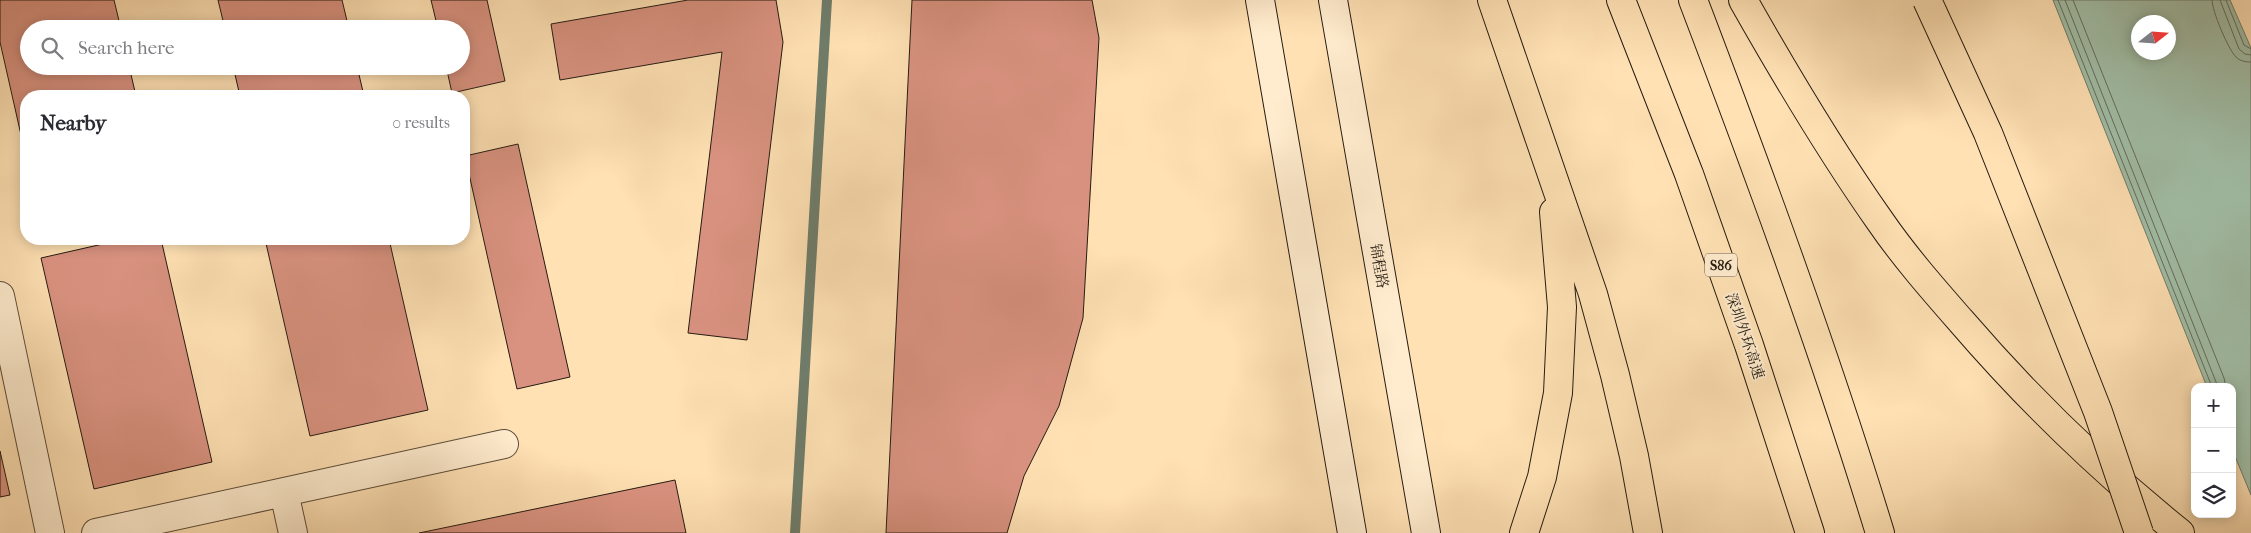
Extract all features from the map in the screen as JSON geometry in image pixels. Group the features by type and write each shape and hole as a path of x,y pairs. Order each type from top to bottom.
{"highway":[{"path":"1492,0 1593,294 1632,447 1648,533"},
{"name":"深圳外环高速","path":"1621,0 1688,174 1746,336 1810,533"},
{"path":"1693,0 1751,151 1809,314 1880,533"},
{"path":"1743,0 1836,158 1881,223 1930,286 2038,407 2083,451 2180,533"},
{"path":"1927,0 1992,142 2098,412 2139,533"},
{"path":"1524,533 1542,478 1558,393 1562,307 1556,221 1538,137"}],"main road":[{"path":"1260,0 1352,533"},
{"name":"锦程路","path":"1333,0 1426,533"},
{"path":"0,296 50,533"},
{"path":"96,533 504,444"},
{"path":"284,492 292,533"}],"water":[{"path":"2053,0 2230,0 2251,48 2251,495 2236,459 2236,383 2205,383"}],"building":[{"path":"0,0 114,0 119,20 20,20 20,75 131,75 135,90 20,90 20,130 0,42"},
{"path":"218,0 342,0 347,20 223,20"},
{"path":"431,0 487,0 505,81 465,90 451,90 448,75 470,75 470,20 436,20"},
{"path":"688,0 776,0 783,42 747,340 688,333 722,52 560,80 551,24"},
{"path":"912,0 1092,0 1099,38 1083,318 1059,406 1024,476 1007,533 886,533"},
{"path":"235,75 359,75 363,90 239,90"},
{"path":"518,144 570,377 517,389 470,178 470,155"},
{"path":"98,245 162,245 212,462 94,489 41,258"},
{"path":"266,245 390,245 428,410 310,436"},
{"path":"0,451 10,495 0,497"},
{"path":"675,480 686,533 419,533"}],"waterway":[{"path":"795,533 827,0"}]}
